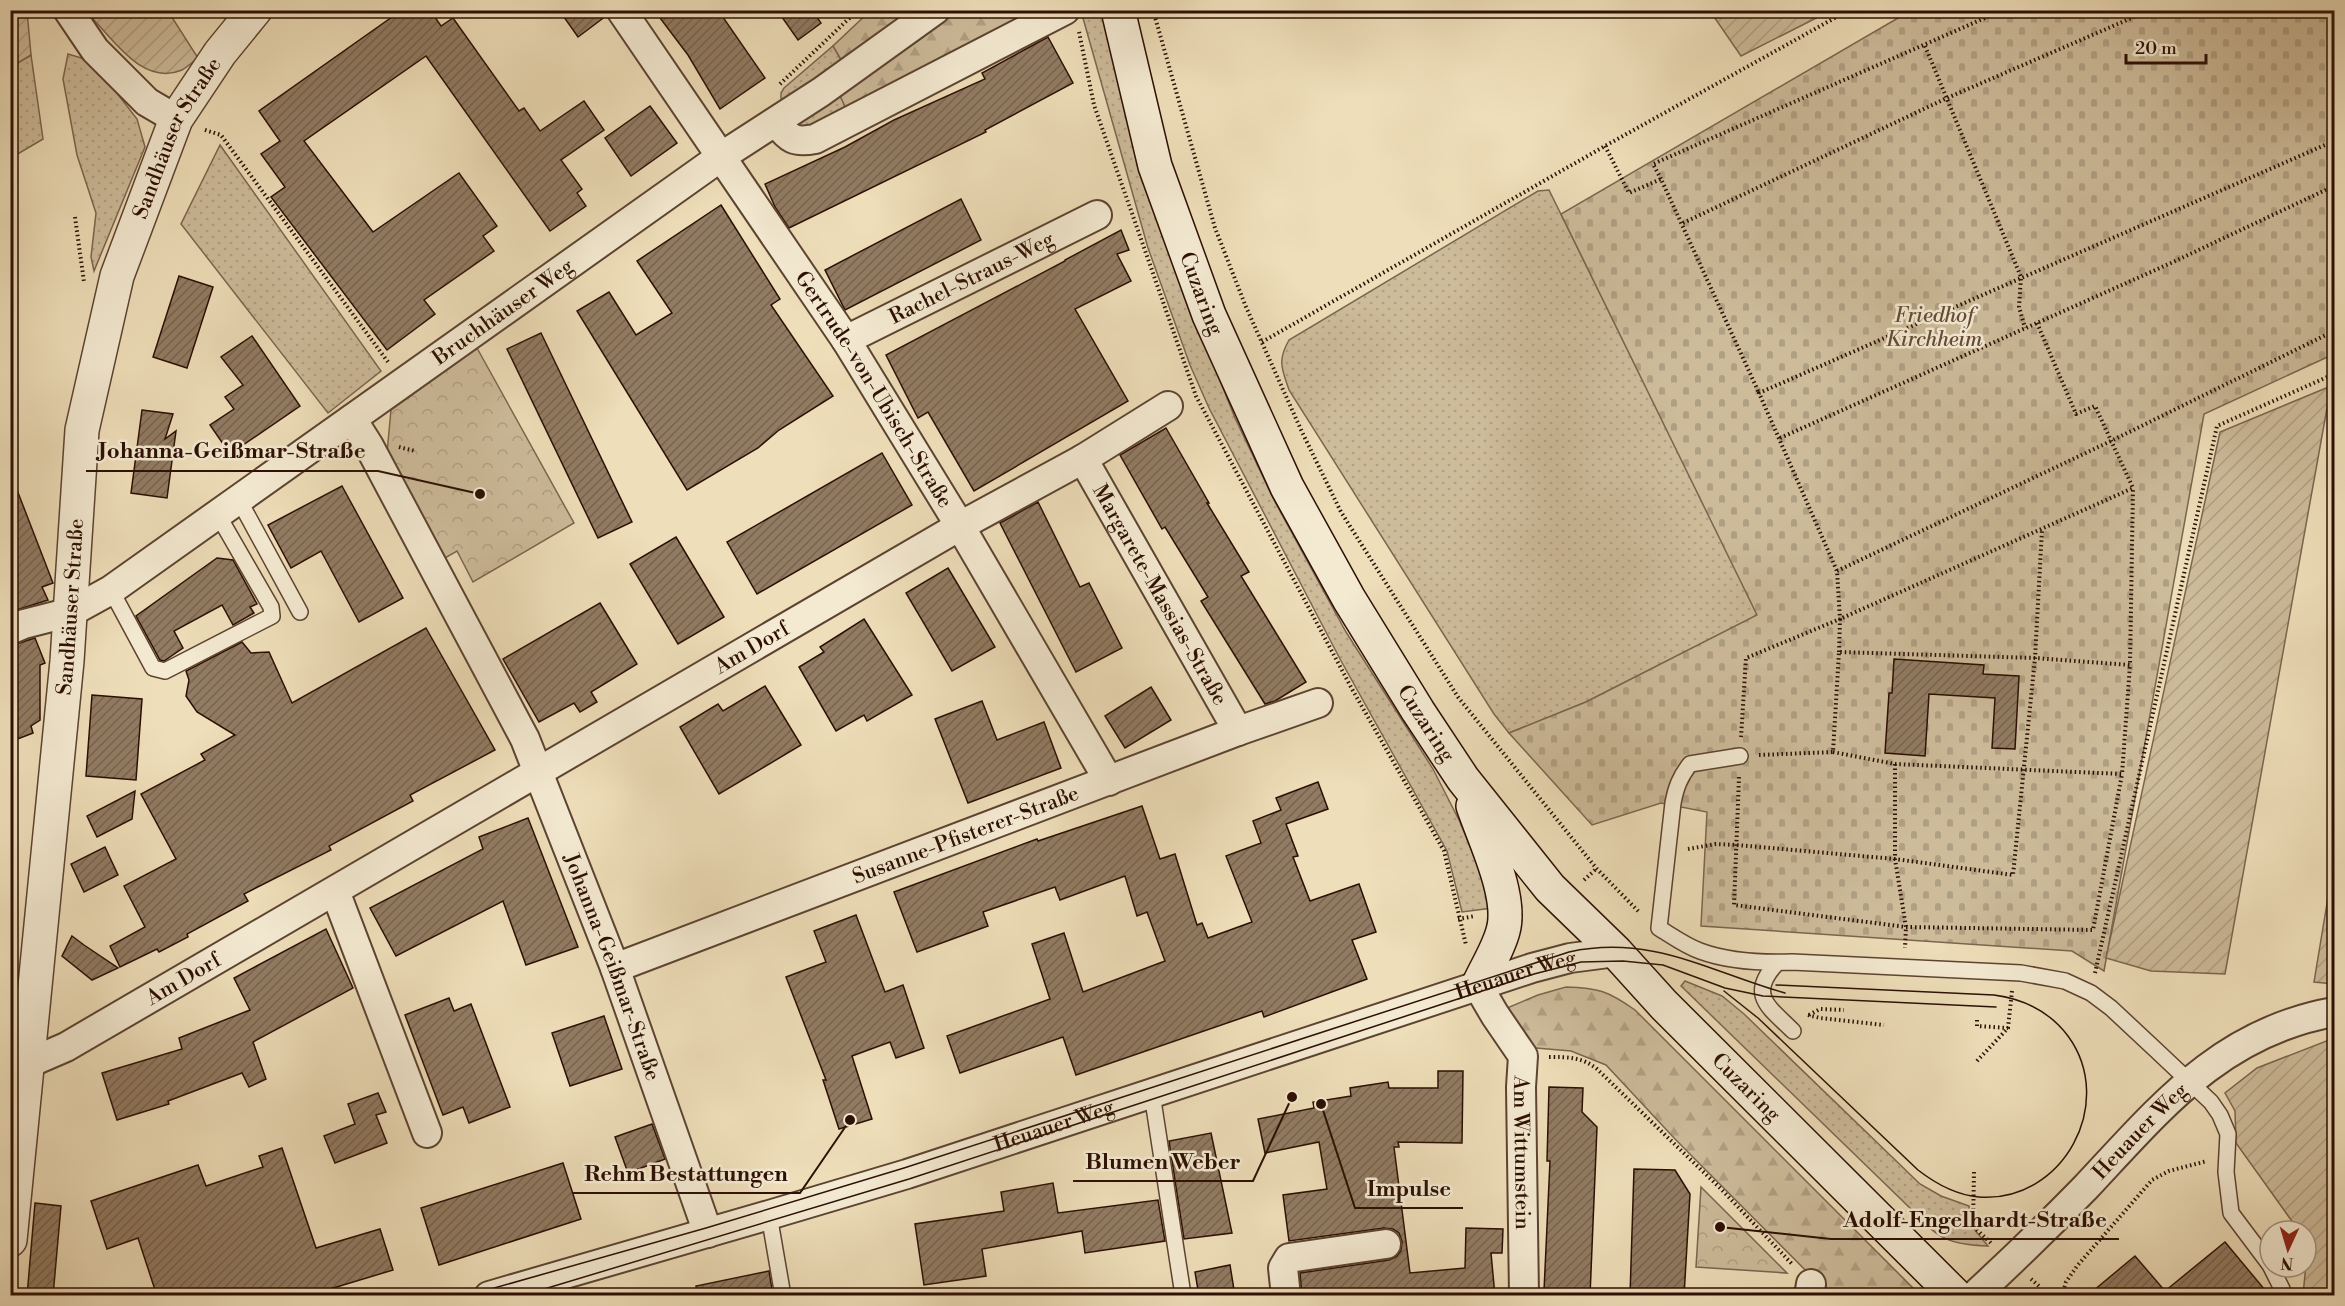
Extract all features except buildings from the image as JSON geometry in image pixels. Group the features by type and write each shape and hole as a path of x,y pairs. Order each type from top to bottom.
{"main road":[{"name":"Sandhäuser Straße","path":"10,1240 71,612 82,430 117,276 176,119 220,52 255,10"},
{"name":"Cuzaring","path":"1118,10 1155,166 1213,325 1287,487 1355,609 1418,711 1463,779 1550,888 1956,1296"},
{"path":"1463,779 1502,886 1505,913 1502,936 1478,986"}],"street":[{"path":"68,10 96,50 132,87 147,102 176,119"},
{"name":"Gertrude-von-Ubisch-Straße","path":"621,10 846,340 960,526 1109,781"},
{"name":"Bruchhäuser Weg","path":"10,630 71,612 111,590 722,156 776,122 934,10"},
{"path":"776,122 787,136 800,141 815,139 1065,10"},
{"name":"Rachel-Straus-Weg","path":"846,340 1097,215"},
{"name":"Am Dorf","path":"29,1063 66,1047 960,526 1083,459 1168,406"},
{"name":"Johanna-Geißmar-Straße","path":"352,419 369,446 525,738 615,968 708,1233"},
{"name":"Margarete-Massias-Straße","path":"1083,459 1238,731"},
{"name":"Susanne-Pfisterer-Straße","path":"615,968 1238,731 1318,703"},
{"path":"335,891 427,1132"},
{"name":"Heuauer Weg","path":"489,1296 527,1290 907,1174 1478,986 1570,958 1616,952"},
{"name":"Am Wittumstein","path":"1478,986 1523,1056 1521,1087 1524,1296"},
{"name":"Heuauer Weg","path":"1974,1296 2064,1209 2189,1081 2226,1053 2262,1033 2304,1017 2334,1012"},
{"path":"1286,1296 1283,1268 1289,1258 1386,1245"}],"lane":[{"path":"111,590 153,668 158,670 165,671 272,616 271,607 229,508"},
{"path":"229,508 300,612"},
{"path":"1740,756 1690,764 1681,775 1676,786 1659,928 1701,952 1777,963 2013,972 2065,981 2091,993 2111,1008 2211,1102 2226,1124 2228,1134 2226,1172 2231,1213 2258,1250"},
{"path":"1777,963 1764,978 1763,996 1772,1011 1793,1031"},
{"path":"1152,1094 1183,1295"},
{"path":"769,1215 783,1296"},
{"path":"2277,1279 2282,1289 2282,1296"}],"path":[{"path":"776,122 774,90 858,10"},
{"path":"1153,10 1215,228 1262,342 1341,512 1458,697 1597,869 1640,914 1659,928"},
{"path":"1262,342 1849,10"},
{"path":"1833,752 1840,620 1837,571 1683,223 1653,164 2003,10"},
{"path":"1683,223 1947,98 2150,10"},
{"path":"1925,46 2021,277 2019,307 2025,328"},
{"path":"176,119 221,135 403,382"},
{"path":"1759,393 2334,141"},
{"path":"1605,146 1629,193 1662,179"},
{"path":"1780,438 2171,263 2334,186"},
{"path":"2037,323 2076,414 2095,406 2133,488 2130,665 2122,774 2093,930 1906,927 1734,905 1746,658 1840,620 2133,488"},
{"path":"1837,571 2334,332"},
{"path":"2091,993 2217,426 2334,374"},
{"path":"1666,858 1692,848 1716,844 1737,845 1895,859 2013,875 2035,658 2042,529"},
{"path":"1839,652 2035,658 2130,665"},
{"path":"1740,756 1833,752 1895,764 2122,774"},
{"path":"1895,764 1895,859 1906,927 1905,936"},
{"path":"1977,1061 2008,1028 2013,972"},
{"path":"1809,1016 1820,1009 1844,1010"},
{"path":"1772,1011 1797,1012 1809,1016 1884,1025"},
{"path":"1977,1020 1977,1026 2008,1028"},
{"path":"1523,1056 1575,1058 1597,1069 1720,1190 1810,1290"},
{"path":"2062,1296 2066,1282 2077,1266 2152,1180 2169,1171 2209,1161 2226,1150"}],"green space":[{"path":"11,10 27,11 31,55 11,67"},
{"path":"103,11 168,11 198,58 182,70 168,73 155,72 143,67 121,50 93,19"},
{"path":"870,11 919,11 843,63 833,46"},
{"path":"953,11 1050,11 848,113 837,89"},
{"path":"1081,11 1102,11 1122,94 1170,255 1235,418 1274,500 1346,632 1433,769 1460,822 1484,881 1492,908 1462,912 1447,851 1340,659 1209,408 1190,365 1148,248"},
{"path":"1710,11 1830,11 1741,56"},
{"name":"Friedhof Kirchheim","path":"1910,11 2334,11 2334,354 2204,414 2104,971 2072,951 1701,926 1707,812 1661,803 1592,825 1509,733 1586,702 1757,615 1561,214"},
{"path":"833,46 843,63 789,100 781,101 784,88"},
{"path":"68,54 88,60 106,79 137,119 145,147 94,271 91,257 96,213 77,155 63,79"},
{"path":"31,55 43,139 11,158 11,67"},
{"path":"837,89 848,113 800,130 797,121"},
{"path":"220,145 381,371 328,413 181,224"},
{"path":"1549,190 1758,615 1586,702 1509,733 1494,714 1289,390 1282,360 1289,340 1538,191"},
{"path":"477,348 574,523 473,582 457,551 438,562 386,464 391,410"},
{"path":"2331,386 2225,974 2151,971 2106,958 2220,432"},
{"path":"2334,861 2334,984 2314,982"},
{"path":"1685,981 1722,996 1744,1014 1920,1184 1941,1196 1969,1206 1970,1224 1988,1246 1954,1242 1929,1227 1681,986"},
{"path":"1566,987 1587,988 1603,992 1635,1010 1920,1295 1830,1295 1675,1139 1606,1065 1571,1051 1536,1048 1530,1044 1507,1008 1538,995"},
{"path":"2334,1038 2334,1295 2303,1295 2305,1279 2318,1279 2318,1219 2290,1219 2236,1143 2235,1111 2225,1093 2257,1068"},
{"path":"1701,1187 1787,1273 1696,1267"}],"tram line":[{"path":"466,1296 706,1228 904,1168 1569,952 1599,948 1627,948 1654,952 1706,966 1785,993"},
{"path":"521,1296 909,1179 1534,974 1581,962 1623,961 1663,965 1725,988 1763,996 1996,1007"},
{"path":"1724,991 1758,1018 1918,1170 1947,1188 1979,1197 2009,1195 2035,1184 2057,1166 2073,1144 2084,1118 2087,1090 2082,1062 2068,1036 2053,1020 2036,1008 2026,1003 1994,995 1776,985"}],"place":[{"name":"Johanna-Geißmar-Straße","path":"480,494"},
{"name":"Blumen Weber","path":"1292,1097"},
{"name":"Impulse","path":"1321,1104"},
{"name":"Rehm Bestattungen","path":"850,1120"},
{"name":"Adolf-Engelhardt-Straße","path":"1720,1227"}]}
